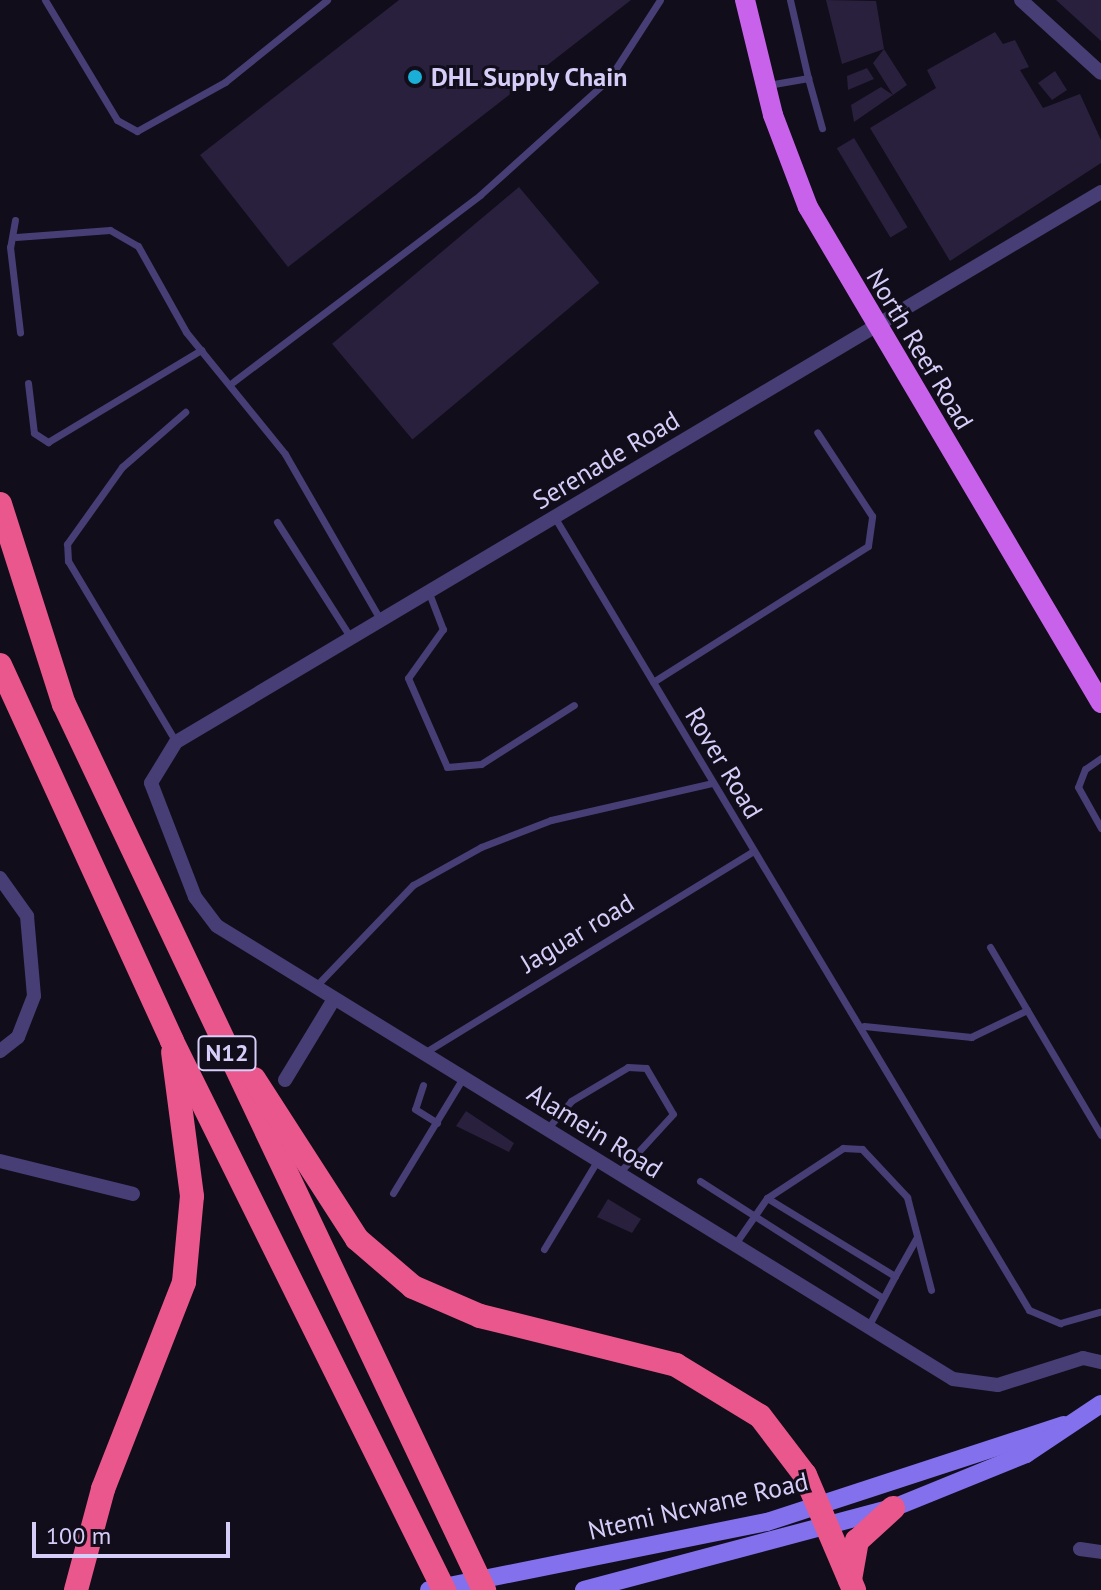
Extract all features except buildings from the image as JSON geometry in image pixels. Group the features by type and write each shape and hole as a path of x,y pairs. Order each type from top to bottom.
{"highway":[{"name":"N12","path":"0,504 64,704 210,1020 484,1590"},
{"name":"N12","path":"0,665 172,1041 444,1590"},
{"path":"210,1020 340,1216 385,1267 468,1312 642,1355 710,1380 760,1416 820,1506 852,1585"},
{"path":"74,1586 103,1489 184,1282 192,1196 172,1041"},
{"path":"852,1585 857,1541 893,1508"}],"main road":[{"name":"North Reef Road","path":"745,0 765,86 808,207 1101,703"},
{"name":"Ntemi Ncwane Road","path":"584,1590 827,1529 893,1508 1026,1454 1064,1425 1101,1404"},
{"name":"Ntemi Ncwane Road","path":"429,1590 553,1566 820,1506 1064,1425"}],"street":[{"path":"1021,0 1101,73"},
{"name":"Serenade Road","path":"151,783 176,742 877,328 1101,192"},
{"name":"Alamein Road","path":"151,783 205,914 334,999 618,1174 966,1383 1015,1383 1083,1358 1101,1362"},
{"path":"0,878 27,916 34,996 18,1037 0,1051"},
{"path":"285,1080 334,999"},
{"path":"0,1161 133,1194"},
{"path":"1080,1549 1101,1552"}],"lane":[{"path":"45,0 117,120 137,131 225,82 327,0"},
{"path":"233,382 480,195 609,79 660,0"},
{"path":"790,0 822,128"},
{"path":"765,86 808,78"},
{"path":"15,220 16,237 10,247 20,332"},
{"path":"16,237 122,233 138,246 201,350 233,382 285,454 381,621"},
{"path":"28,383 34,433 48,442 201,350"},
{"path":"176,742 68,561 67,544 122,467 185,412"},
{"path":"653,682 868,546 872,516 817,432"},
{"name":"Rover Road","path":"555,518 753,851 864,1026 1029,1310 1060,1323 1099,1312"},
{"path":"277,522 352,639"},
{"path":"429,593 443,629 417,657 408,678 447,767 481,764 574,705"},
{"path":"1101,758 1085,769 1078,787 1101,828"},
{"path":"315,987 413,885 481,847 551,820 713,783"},
{"name":"Jaguar road","path":"423,1053 753,851"},
{"path":"990,947 1101,1135"},
{"path":"864,1026 971,1037 1027,1010"},
{"path":"547,1129 571,1101 628,1067 646,1068 673,1114 618,1174"},
{"path":"393,1193 463,1078"},
{"path":"423,1085 415,1109 437,1123"},
{"path":"735,1244 767,1198 843,1148 862,1149 907,1197 931,1290"},
{"path":"544,1249 597,1161"},
{"path":"700,1181 883,1298"},
{"path":"767,1198 895,1276"},
{"path":"869,1325 917,1237"}],"place":[{"name":"DHL Supply Chain","path":"415,77"}]}
